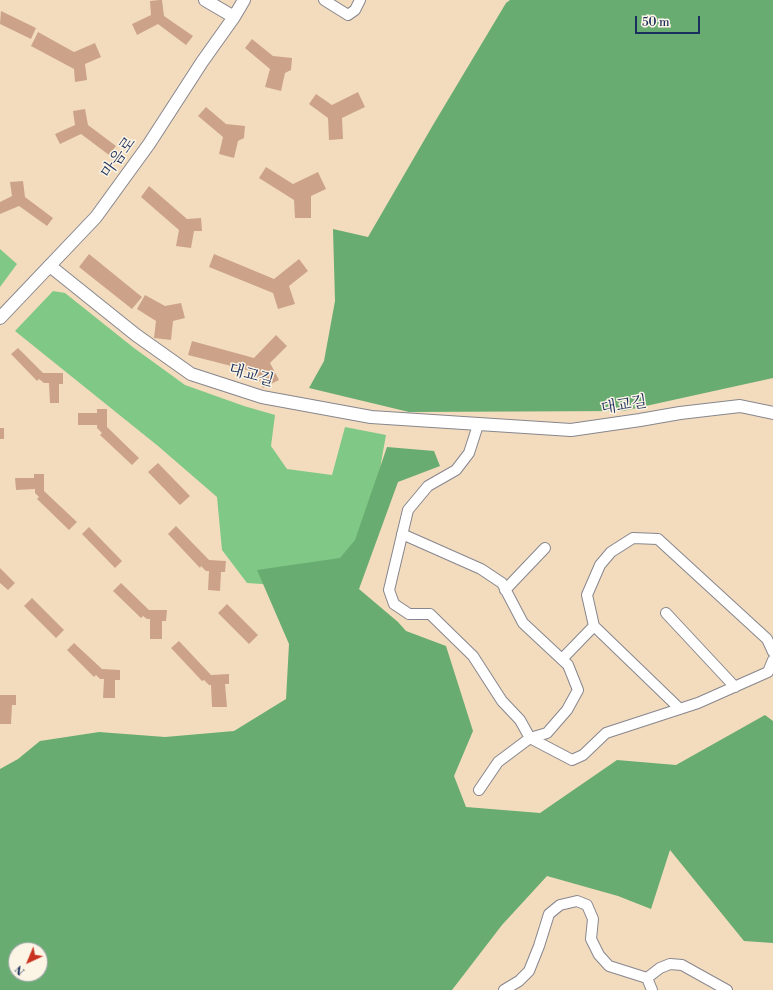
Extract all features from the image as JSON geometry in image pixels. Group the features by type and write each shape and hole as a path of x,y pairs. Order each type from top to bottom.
{"street":[{"path":"205,0 234,17"},
{"name":"마음로","path":"0,318 96,217 149,144 244,0"},
{"path":"324,0 348,15 355,10 360,0"},
{"name":"대교길","path":"50,266 136,335 191,374 262,397 371,417 570,430 680,413 740,406 773,413"},
{"path":"478,425 470,453 456,470 428,486 408,510 389,590 394,604 409,614 430,614 473,656 502,701 520,720 530,738 572,760 583,755 606,733 698,703 735,687 768,672 773,660"},
{"path":"402,534 481,569 502,583 524,623 568,665 578,690 567,710 547,733 530,738 498,762 479,790"},
{"path":"680,709 594,626 587,595 600,565 611,552 633,538 658,539 767,639 773,652"},
{"path":"505,590 545,548"},
{"path":"666,613 735,687"},
{"path":"562,659 594,626"},
{"path":"504,990 518,981 529,971 549,914 560,905 577,901 587,905 592,919 590,939 599,955 609,966 647,978 652,990"},
{"path":"647,978 660,968 670,964 682,965 727,990"}],"green space":[{"path":"510,0 773,0 773,378 623,411 409,412 309,388 324,361 335,301 333,229 368,237 506,3"},
{"path":"0,249 17,264 0,287"},
{"path":"53,291 65,293 134,348 185,385 244,406 275,415 271,446 287,469 332,475 345,427 386,435 370,524 350,567 290,586 247,583 222,550 217,497 158,446 15,331"},
{"path":"387,447 434,451 440,466 398,482 359,589 398,622 406,631 446,646 473,731 454,776 466,807 540,813 617,760 676,765 765,715 773,721 773,943 744,941 670,850 651,909 618,896 547,876 502,925 452,990 0,990 0,769 18,759 40,741 99,732 165,737 234,731 286,699 289,644 257,570 340,558 355,540"}],"building":[{"path":"162,0 164,16 193,36 186,45 158,24 137,35 132,24 151,15 150,1"},
{"path":"1,11 36,28 31,39 0,24"},
{"path":"38,32 74,52 95,43 101,57 85,64 87,80 75,82 74,69 31,46"},
{"path":"252,39 273,56 292,58 291,70 285,73 281,91 265,87 270,69 245,48"},
{"path":"358,92 365,107 342,118 343,139 329,140 328,118 309,104 316,94 332,105"},
{"path":"206,107 226,124 245,126 244,138 238,141 234,158 219,154 223,137 198,116"},
{"path":"85,109 88,125 116,146 109,155 81,134 60,144 55,134 75,125 73,111"},
{"path":"266,167 293,184 318,172 326,189 311,196 311,218 295,218 294,200 259,178"},
{"path":"23,181 25,197 53,218 47,226 19,206 0,214 0,202 12,196 10,182"},
{"path":"149,186 187,219 201,218 202,231 194,231 191,248 176,246 179,230 141,197"},
{"path":"89,254 142,297 132,309 79,267"},
{"path":"214,254 274,279 299,259 308,271 289,286 295,304 278,309 273,293 209,267"},
{"path":"145,295 165,306 181,303 185,318 173,321 171,340 154,338 156,321 137,309"},
{"path":"276,335 287,346 270,363 279,380 263,388 255,372 188,355 192,341 254,358"},
{"path":"18,348 43,373 63,373 63,384 59,384 59,403 50,403 49,383 44,383 39,379 37,381 11,354"},
{"path":"97,409 107,409 107,427 139,458 132,465 100,435 102,433 97,428 97,425 78,425 78,413 97,413"},
{"path":"0,428 4,428 4,439 0,439"},
{"path":"158,463 190,496 180,505 148,472"},
{"path":"34,474 44,474 44,491 77,522 69,530 37,499 39,497 35,493 35,489 16,490 15,478 34,478"},
{"path":"176,526 209,560 226,561 225,572 221,572 220,591 208,590 209,571 206,571 201,566 200,568 168,534"},
{"path":"89,527 122,561 115,568 82,534"},
{"path":"0,568 15,583 8,590 0,583"},
{"path":"121,583 149,610 167,610 166,621 162,621 162,639 150,639 150,619 143,616 141,618 113,591"},
{"path":"32,598 64,630 56,638 24,606"},
{"path":"227,604 258,635 249,644 218,613"},
{"path":"179,641 211,675 229,674 229,684 225,684 227,707 212,707 211,685 204,680 202,681 171,648"},
{"path":"74,643 102,669 120,670 120,680 115,680 115,698 103,698 104,679 100,679 96,675 94,677 67,650"},
{"path":"0,695 16,695 16,705 12,705 11,724 0,724"}]}
